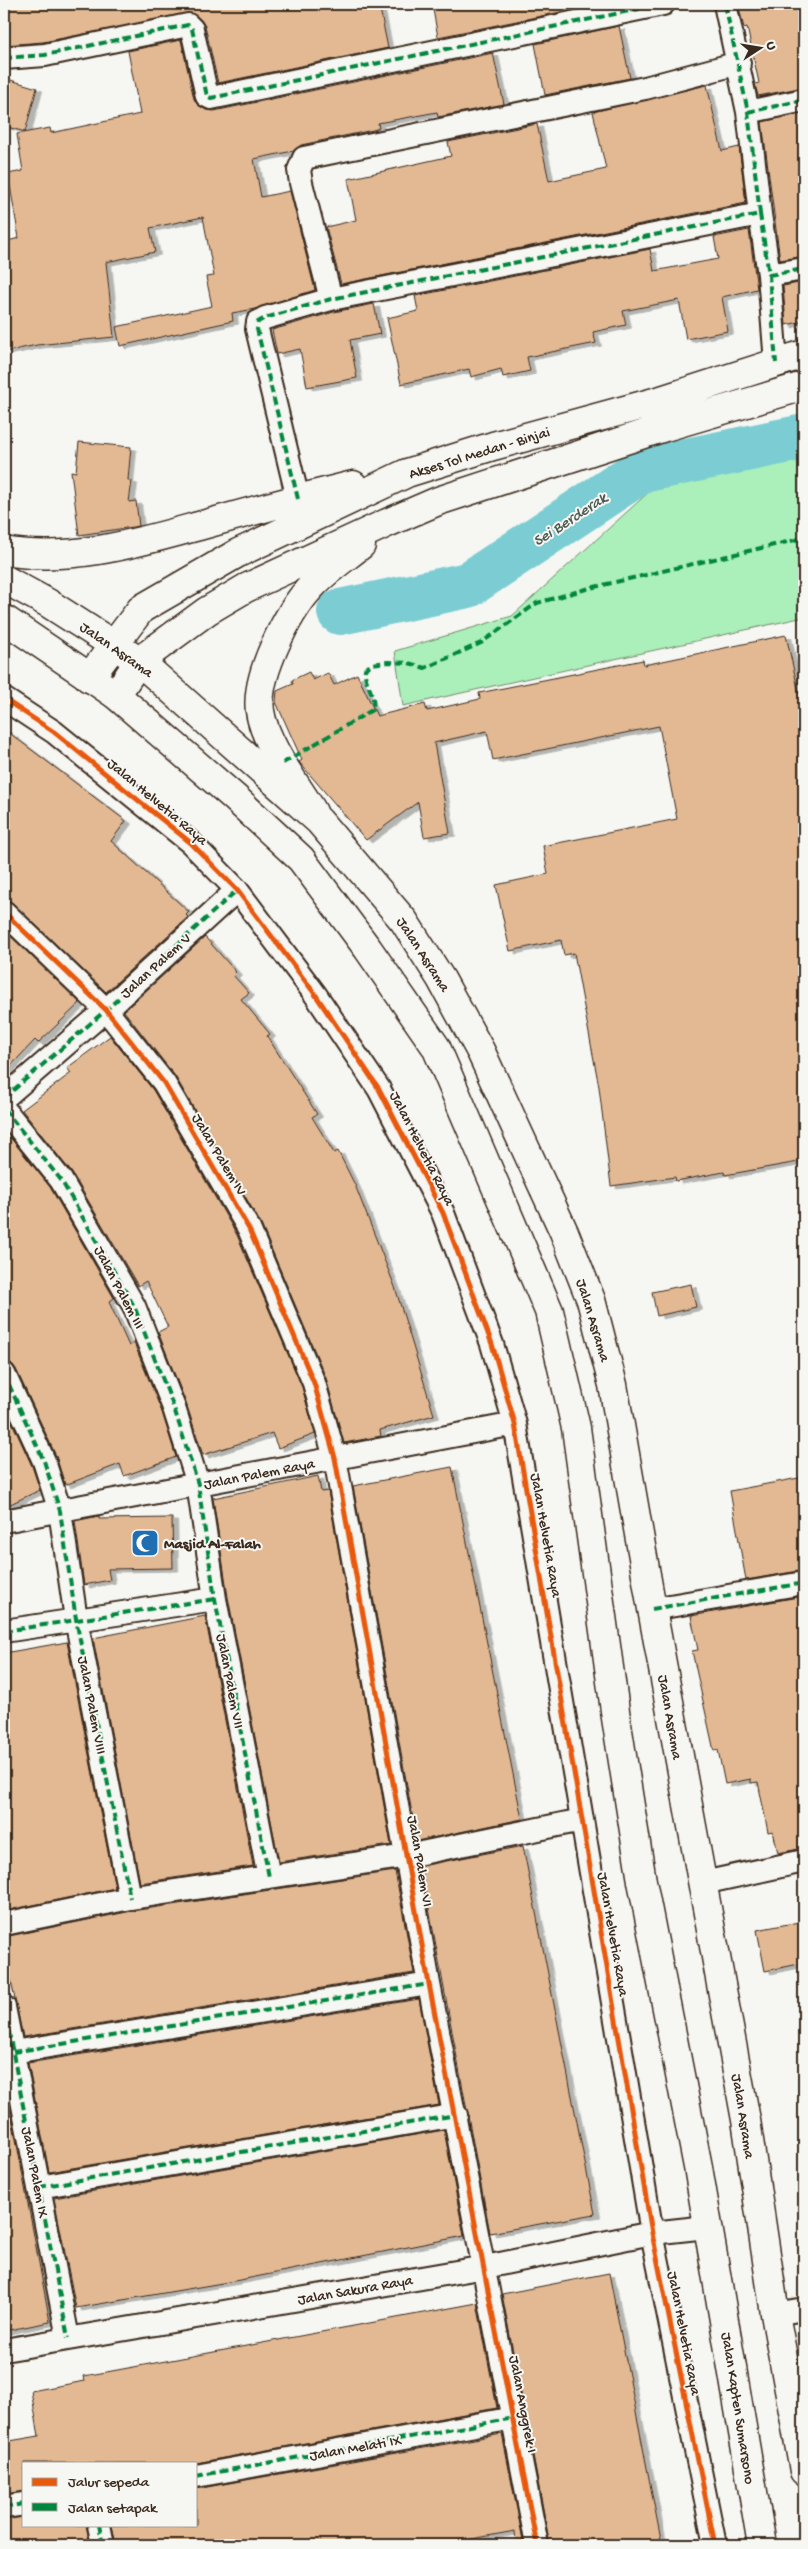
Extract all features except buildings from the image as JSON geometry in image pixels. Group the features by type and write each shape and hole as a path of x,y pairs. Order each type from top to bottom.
{"main road":[{"name":"Akses Tol Medan - Binjai","path":"89,678 142,609 238,552 407,473 493,446 658,400 804,354"},
{"path":"116,695 139,661 169,637 246,588 387,523 438,501 646,433 804,386"},
{"path":"4,551 26,555 77,554 130,545 298,499 407,473"},
{"path":"319,822 271,741 260,711 263,680 276,641 311,587 387,523"},
{"name":"Jalan Asrama","path":"4,579 48,603 139,661 319,822 404,921 441,978 481,1052 564,1232 591,1300 613,1385 652,1609 746,2120 775,2314"},
{"path":"4,619 116,695 234,797 301,859 368,949 436,1048 550,1311 576,1428 616,1718 640,1872 698,2167 707,2227"},
{"name":"Jalan Kapten Sumarsono","path":"707,2227 716,2270 762,2545"},
{"path":"775,2314 804,2471"}],"street":[{"path":"4,58 45,55 188,25 192,29 207,96 211,98 663,4"},
{"path":"725,4 748,112 769,275 776,363"},
{"path":"331,299 301,183 299,170 304,158 646,88 739,64"},
{"path":"748,112 804,100"},
{"path":"298,499 257,329 258,322 265,318 331,299 760,214"},
{"path":"769,275 804,269"},
{"name":"Jalan Helvetia Raya","path":"4,699 54,732 191,842 237,890 315,994 379,1089 443,1214 492,1344 515,1424 652,2233 715,2545"},
{"name":"Jalan Palem V","path":"4,1098 106,1010 237,890"},
{"name":"Jalan Palem IV","path":"4,912 106,1010 164,1083 249,1229 314,1383 335,1458"},
{"name":"Jalan Palem III","path":"4,1109 61,1180 134,1306 174,1408 198,1484"},
{"name":"Jalan Palem VIII","path":"4,1374 44,1461 60,1511 76,1619 130,1898"},
{"name":"Jalan Palem Raya","path":"4,1521 515,1424"},
{"name":"Jalan Palem VI","path":"335,1458 408,1856 429,1984 485,2267"},
{"name":"Jalan Palem VII","path":"198,1484 215,1599 269,1877"},
{"path":"652,1609 804,1583"},
{"path":"4,1631 215,1599"},
{"path":"4,1924 130,1898 408,1856 582,1820"},
{"path":"703,1883 804,1861"},
{"path":"12,2052 429,1984"},
{"name":"Jalan Palem IX","path":"4,2007 68,2338"},
{"path":"39,2187 456,2115"},
{"name":"Jalan Sakura Raya","path":"4,2350 485,2267 652,2233 707,2227"},
{"name":"Jalan Anggrek I","path":"485,2267 514,2418 534,2545"},
{"path":"775,2314 804,2309"},
{"name":"Jalan Melati IX","path":"198,2476 514,2418"},
{"path":"4,2507 22,2504"},
{"path":"99,2526 103,2545"}],"green space":[{"path":"804,454 804,617 403,706 395,651 512,616 661,481"}],"waterway":[{"name":"Sei Berderak","path":"340,612 468,585 642,470 804,437"}],"marked path":[{"path":"4,58 45,55 188,25 192,29 207,96 211,98 663,4"},
{"path":"298,499 257,329 258,322 265,318 331,299 760,214 748,112 725,4"},
{"path":"748,112 804,100"},
{"path":"760,214 769,275 776,363"},
{"path":"769,275 804,269"},
{"path":"283,763 372,710 373,700 365,674 365,669 372,664 388,662 409,663 425,668 481,643 537,603 590,588 804,538"},
{"path":"4,1098 106,1010 237,890"},
{"path":"4,1109 61,1180 134,1306 174,1408 198,1484 215,1599 269,1877"},
{"path":"4,1374 44,1461 60,1511 76,1619 130,1898"},
{"path":"652,1609 804,1583"},
{"path":"4,1631 215,1599"},
{"path":"13,2052 429,1984"},
{"path":"4,2007 68,2338"},
{"path":"39,2187 456,2115"},
{"path":"198,2476 514,2418"},
{"path":"4,2507 22,2504"},
{"path":"99,2526 103,2545"}],"cycle path":[{"path":"4,699 54,732 191,843 237,890 315,994 379,1089 443,1213 492,1344 515,1424 652,2233 715,2545"},
{"path":"4,912 106,1010 164,1083 249,1229 314,1383 335,1458 429,1984 537,2545"}],"place":[{"name":"Masjid Al-Falah","path":"145,1543"}]}
